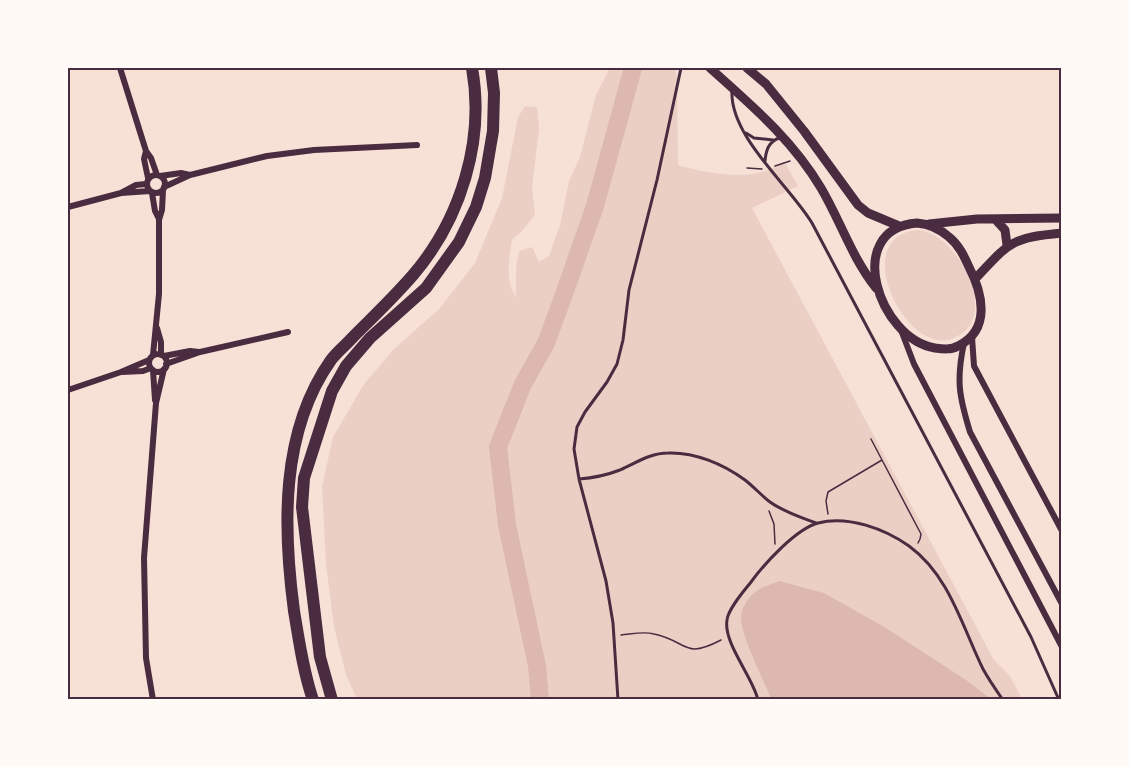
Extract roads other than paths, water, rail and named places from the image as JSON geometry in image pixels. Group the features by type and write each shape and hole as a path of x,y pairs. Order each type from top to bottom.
{"highway":[{"path":"313,699 298,638 290,578 287,531 288,491 297,438 312,394 332,360 414,274 443,231 458,201 470,163 475,127 475,87 472,68"},
{"path":"332,699 318,646 302,507 304,478 332,391 346,366 370,338 426,288 459,242 476,207 485,178 493,131 494,93 491,68"}],"main road":[{"path":"710,68 801,158 821,189 861,269 880,292"},
{"path":"747,68 766,84 804,131 858,205 868,213 899,226"},
{"path":"928,224 943,232 957,245 975,279 982,308 979,325 968,340 954,348 927,346 912,339 892,320 880,292 875,262 877,249 883,239 899,226 917,223 1062,218"},
{"path":"995,219 1005,230 1006,245"},
{"path":"975,279 1006,245 1034,236 1062,233"}],"street":[{"path":"120,68 146,151 164,181 159,220 157,328 162,342 165,367 156,404 144,558 146,658 153,699"},
{"path":"68,207 121,193 158,193 190,175 278,154 417,144"},
{"path":"146,151 144,159 147,181 154,211 159,220"},
{"path":"121,193 159,176 181,173 190,175"},
{"path":"156,404 151,358 157,328"},
{"path":"901,330 914,364 1062,647"},
{"path":"121,372 152,369 158,371 200,352 288,332"},
{"path":"968,340 974,366 1062,531"},
{"path":"968,340 958,384 970,432 1062,604"},
{"path":"68,390 121,372 151,358 190,351 200,352"}],"lane":[{"path":"618,699 614,636 606,581 579,479 574,449 577,428 585,412 608,382 617,364 623,340 629,290 657,180 681,68"},
{"path":"732,88 733,108 744,132 812,223 1031,637 1059,699"},
{"path":"744,132 754,138 779,138"},
{"path":"765,163 768,147 779,138"},
{"path":"579,479 620,470 653,455 668,453 712,461 746,481 786,512 816,523"},
{"path":"758,699 756,689 739,660 729,636 726,620 737,600 783,545 816,523 848,521 883,531 913,550 935,572 953,603 984,671 1003,699"}],"waterway":[{"path":"540,700 537,666 507,525 498,447 523,384 546,343 563,297 595,206 633,68"}]}
